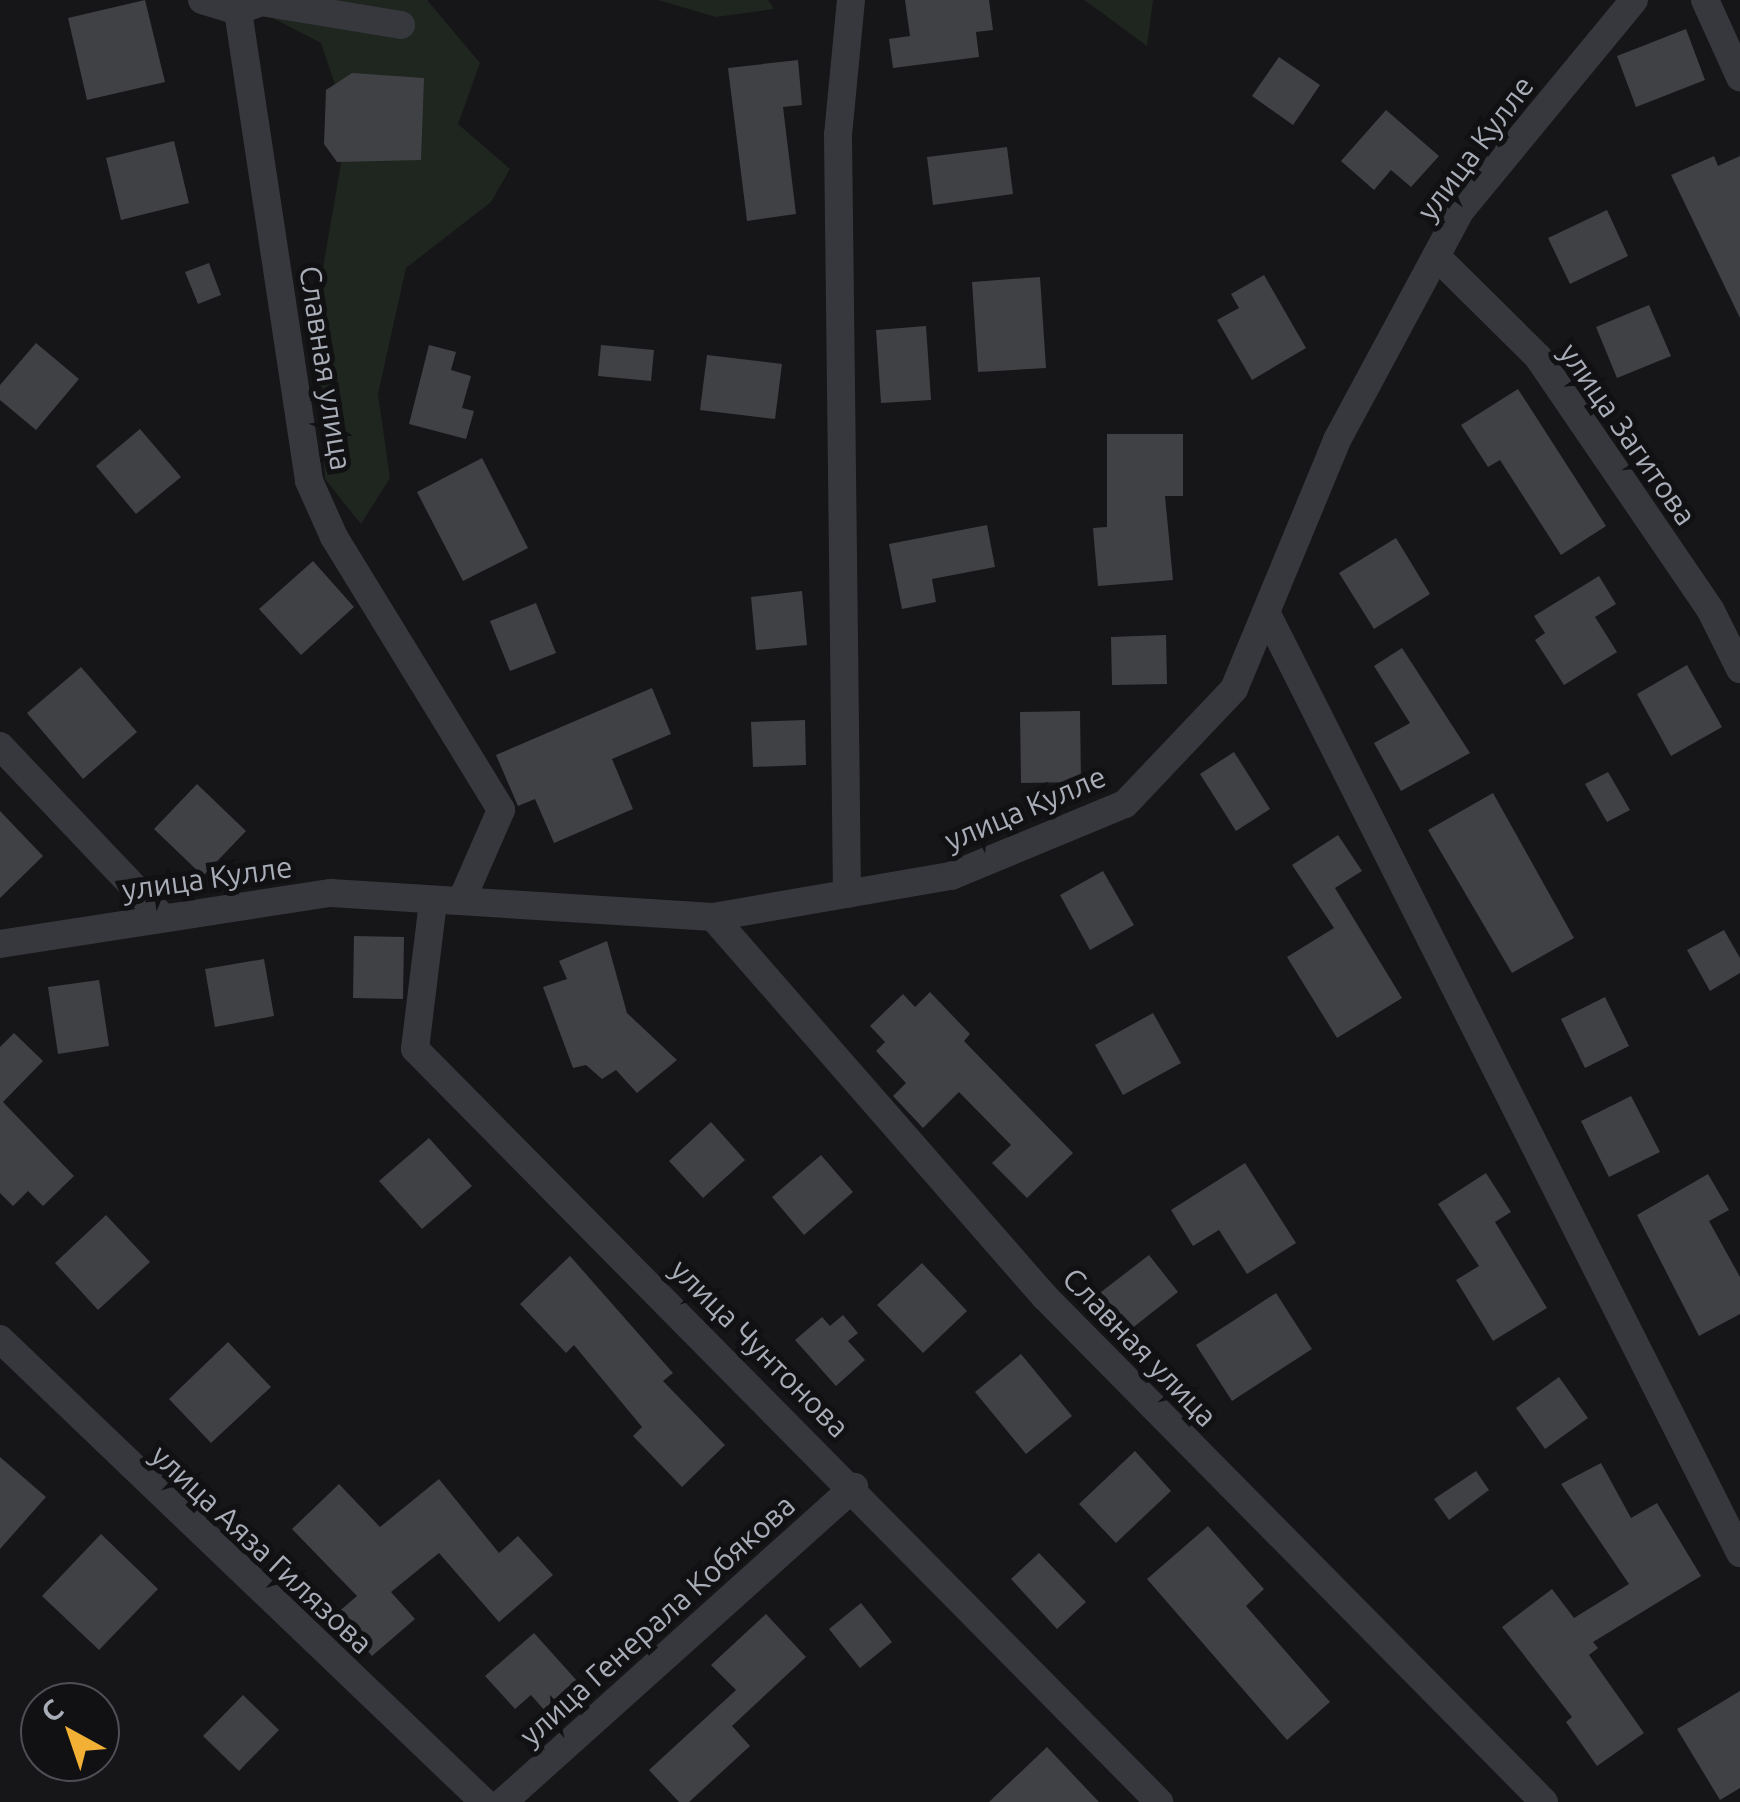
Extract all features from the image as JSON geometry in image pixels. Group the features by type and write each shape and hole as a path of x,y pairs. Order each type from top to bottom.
{"street":[{"path":"202,0 238,10 262,2 401,25"},
{"path":"848,894 838,135 852,0"},
{"name":"улица Кулле","path":"0,944 162,916 331,893 433,902 463,897 713,917 952,876 1125,804 1234,689 1337,440 1461,210 1634,0"},
{"path":"1704,0 1740,77"},
{"name":"Славная улица","path":"238,10 309,481 334,537 501,810 463,897"},
{"name":"улица Загитова","path":"1436,256 1538,357 1710,611 1740,669"},
{"path":"1266,612 1740,1553"},
{"path":"0,746 162,916"},
{"name":"улица Чунтонова","path":"433,902 415,1049 854,1487 1159,1802"},
{"name":"Славная улица","path":"713,917 1045,1296 1544,1802"},
{"name":"улица Аяза Гилязова","path":"0,1340 484,1802"},
{"name":"улица Генерала Кобякова","path":"503,1802 854,1487"}],"shaded area":[{"path":"238,0 427,0 480,63 458,124 510,169 491,202 406,268 378,394 390,478 361,524 325,479 316,308 348,123 321,43"},
{"path":"658,0 768,0 774,9 716,17"},
{"path":"1084,0 1153,0 1147,46 1094,7"}],"building":[{"path":"145,0 165,82 87,100 68,18"},
{"path":"905,0 989,0 993,30 976,32 979,57 893,68 889,39 910,36"},
{"path":"1686,29 1705,80 1636,107 1617,56"},
{"path":"1279,57 1320,85 1293,125 1252,96"},
{"path":"798,60 802,105 783,107 796,214 747,221 728,68"},
{"path":"352,73 424,78 421,160 337,162 324,144 326,90"},
{"path":"1386,110 1439,156 1411,187 1391,170 1374,190 1341,161"},
{"path":"174,141 189,203 121,220 106,158"},
{"path":"1007,147 1013,194 933,205 927,157"},
{"path":"1714,156 1718,166 1740,156 1740,318 1671,175"},
{"path":"1607,210 1628,256 1570,284 1548,238"},
{"path":"209,263 221,295 198,304 185,272"},
{"path":"1264,275 1306,348 1252,380 1217,320 1239,308 1231,294"},
{"path":"1040,277 1046,368 978,372 972,282"},
{"path":"1649,305 1671,356 1617,378 1596,327"},
{"path":"926,326 931,400 881,403 876,330"},
{"path":"36,343 79,379 36,430 0,400 0,385"},
{"path":"429,345 456,352 451,370 471,376 462,408 474,411 466,439 409,424"},
{"path":"601,345 654,350 651,381 598,376"},
{"path":"707,355 782,364 775,419 700,410"},
{"path":"1518,389 1606,526 1561,555 1500,460 1488,467 1461,425"},
{"path":"140,429 181,477 136,514 96,466"},
{"path":"1107,434 1183,434 1183,496 1165,496 1173,580 1098,586 1093,528 1107,527"},
{"path":"482,458 528,548 463,581 417,492"},
{"path":"987,525 995,567 932,579 936,602 902,609 889,544"},
{"path":"1396,538 1430,594 1374,629 1339,573"},
{"path":"313,561 354,607 301,655 259,609"},
{"path":"1599,576 1616,604 1595,617 1617,652 1564,685 1535,640 1545,633 1534,616"},
{"path":"802,591 807,645 756,650 751,597"},
{"path":"536,603 556,653 510,671 490,621"},
{"path":"1166,635 1167,684 1112,685 1111,637"},
{"path":"1402,648 1470,753 1401,791 1374,743 1410,723 1374,666"},
{"path":"1687,665 1722,727 1671,756 1637,694"},
{"path":"81,667 137,732 83,779 27,713"},
{"path":"652,688 671,734 612,759 633,809 554,843 535,799 518,806 496,755"},
{"path":"1080,711 1081,782 1021,783 1020,712"},
{"path":"805,720 806,765 753,767 751,722"},
{"path":"1234,752 1270,809 1236,831 1200,774"},
{"path":"1608,772 1630,810 1607,822 1585,784"},
{"path":"197,784 246,831 203,876 154,829"},
{"path":"1493,793 1574,938 1512,973 1428,830"},
{"path":"0,811 43,856 0,898"},
{"path":"1338,835 1362,871 1335,888 1402,998 1337,1038 1287,957 1334,928 1292,865"},
{"path":"1103,871 1134,925 1090,950 1060,895"},
{"path":"1724,930 1740,958 1740,973 1710,991 1687,950"},
{"path":"354,936 404,937 403,999 353,998"},
{"path":"607,941 627,1013 677,1060 637,1093 616,1070 602,1079 586,1065 573,1068 543,987 567,979 559,961"},
{"path":"264,959 274,1016 215,1027 205,969"},
{"path":"99,980 109,1046 58,1054 48,987"},
{"path":"930,992 970,1034 964,1041 1073,1153 1027,1198 992,1163 1011,1145 959,1092 923,1128 893,1096 906,1083 876,1051 885,1042 870,1026 903,994 915,1007"},
{"path":"1605,997 1629,1046 1585,1068 1561,1019"},
{"path":"1153,1013 1181,1063 1123,1095 1095,1045"},
{"path":"14,1033 43,1061 3,1102 74,1176 43,1206 28,1191 13,1206 0,1193 0,1047"},
{"path":"1631,1096 1660,1152 1609,1177 1581,1121"},
{"path":"711,1122 745,1160 703,1198 669,1161"},
{"path":"429,1138 472,1186 422,1229 379,1181"},
{"path":"821,1155 853,1192 804,1235 772,1197"},
{"path":"1245,1163 1296,1243 1247,1274 1219,1230 1193,1246 1171,1210"},
{"path":"1486,1173 1511,1212 1495,1222 1547,1308 1493,1341 1456,1280 1479,1266 1438,1204"},
{"path":"1708,1174 1729,1210 1709,1221 1740,1277 1740,1314 1699,1336 1637,1215"},
{"path":"106,1215 150,1262 98,1310 55,1263"},
{"path":"1149,1255 1178,1292 1121,1337 1092,1299"},
{"path":"570,1256 673,1373 663,1381 725,1445 682,1487 633,1436 642,1427 574,1345 566,1353 520,1304"},
{"path":"922,1263 967,1311 923,1353 877,1305"},
{"path":"1276,1293 1312,1349 1232,1401 1196,1345"},
{"path":"843,1315 858,1333 848,1341 865,1360 836,1386 795,1340 822,1317 830,1326"},
{"path":"228,1342 271,1387 211,1443 169,1399"},
{"path":"1021,1354 1072,1416 1026,1454 975,1392"},
{"path":"1559,1377 1588,1418 1545,1449 1516,1408"},
{"path":"1135,1451 1171,1491 1116,1543 1079,1504"},
{"path":"0,1457 46,1497 0,1549"},
{"path":"1601,1463 1631,1518 1657,1503 1701,1576 1593,1642 1598,1648 1589,1655 1644,1733 1597,1766 1566,1722 1572,1717 1502,1627 1552,1589 1574,1618 1629,1584 1561,1484"},
{"path":"1476,1471 1489,1490 1449,1520 1434,1499"},
{"path":"439,1479 499,1553 518,1536 553,1575 499,1622 439,1553 391,1592 415,1619 372,1656 336,1614 357,1596 292,1529 339,1484 380,1527"},
{"path":"1208,1526 1264,1589 1246,1606 1330,1702 1287,1740 1147,1579"},
{"path":"101,1534 158,1589 99,1650 42,1596"},
{"path":"1039,1553 1086,1602 1057,1629 1011,1579"},
{"path":"861,1603 892,1642 860,1668 829,1629"},
{"path":"766,1614 806,1657 732,1726 750,1746 689,1802 679,1802 649,1770 736,1690 711,1665"},
{"path":"534,1633 578,1682 545,1711 531,1695 515,1709 485,1676"},
{"path":"1740,1691 1740,1788 1720,1800 1677,1729"},
{"path":"243,1695 279,1730 239,1771 203,1736"},
{"path":"1047,1747 1099,1802 989,1802"}]}
